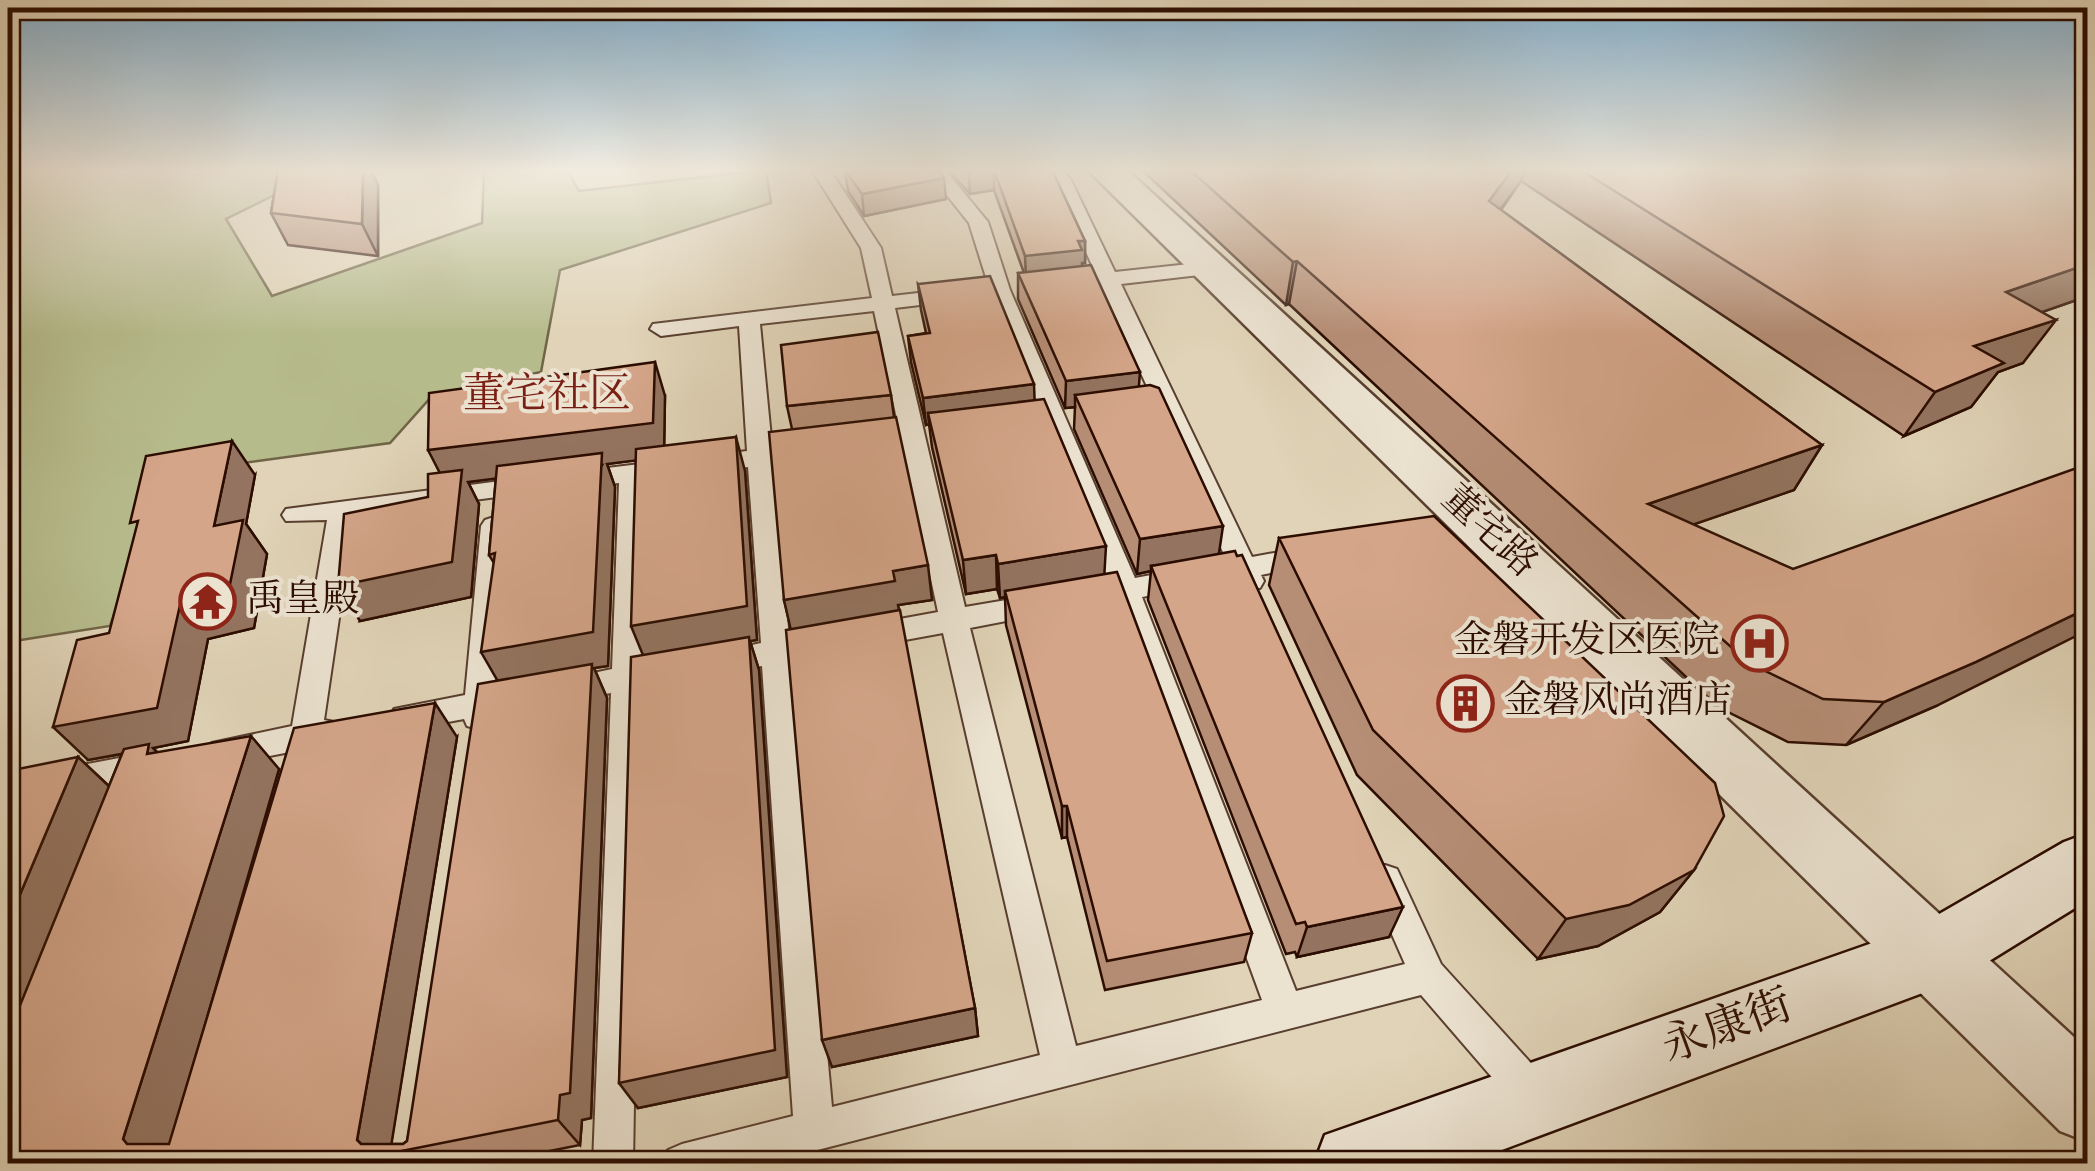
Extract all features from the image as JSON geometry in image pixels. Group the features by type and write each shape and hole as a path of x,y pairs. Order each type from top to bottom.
{"street":[{"name":"董宅路","path":"1163,225 1463,530 1936,955 2088,1102"},
{"name":"永康街","path":"1354,1164 1936,955 2088,863"}],"lane":[{"path":"856,225 871,248 954,620 1062,1068"},
{"path":"979,225 1008,289 1054,420 1126,590 1285,1012"},
{"path":"1083,225 1158,407 1260,604"},
{"path":"1072,283 1208,268"},
{"path":"661,329 1008,289"},
{"path":"749,319 814,1130"},
{"path":"295,515 836,447"},
{"path":"613,1164 632,472"},
{"path":"474,743 497,490"},
{"path":"298,772 308,736 342,509"},
{"path":"8,793 1336,552"},
{"path":"128,804 142,767"},
{"path":"1372,852 1428,976 1536,1098"},
{"path":"682,1164 1428,976"}],"green space":[{"path":"8,225 229,225 272,296 477,225 703,225 560,270 541,372 433,395 390,443 162,474 110,626 8,642"}],"building":[{"path":"1014,225 1077,225 1085,241 1078,241 1082,250 1025,256"},
{"path":"1251,225 1521,225 1822,445 1648,504 1793,569 2088,464 2088,608 1884,702 1823,699 1749,663 1297,261 1293,262"},
{"path":"1668,225 2088,225 2088,264 2006,292 2056,320 1974,346 2004,363 1935,392"},
{"path":"1091,265 1140,372 1066,381 1018,273"},
{"path":"990,276 1034,384 923,398 908,336 930,333 918,284"},
{"path":"878,332 891,395 787,406 781,345"},
{"path":"655,362 653,423 428,450 429,393"},
{"path":"1150,385 1159,388 1223,526 1140,539 1075,395"},
{"path":"1044,399 1106,546 998,564 996,555 963,560 928,413"},
{"path":"896,417 928,565 893,571 895,581 784,600 769,432"},
{"path":"736,437 747,606 631,626 636,449"},
{"path":"232,441 214,526 243,520 228,594 180,605 157,708 53,727 77,640 109,633 138,521 130,523 146,456"},
{"path":"602,453 593,632 481,652 495,553 489,555 497,466"},
{"path":"462,470 452,562 338,586 344,514 428,497 428,474"},
{"name":"金磐风尚酒店","path":"1434,516 1715,783 1724,816 1694,870 1629,905 1566,919 1373,730 1279,538"},
{"path":"1235,551 1237,556 1242,555 1403,907 1307,927 1305,922 1296,924 1151,566"},
{"path":"1117,572 1252,933 1107,961 1005,591"},
{"path":"900,610 975,1008 822,1040 786,630"},
{"path":"749,637 775,1050 619,1083 631,657"},
{"path":"592,664 570,1093 560,1095 558,1120 336,1164 8,1164 8,1035 124,749 149,744 147,754 251,736 123,1139 127,1144 169,1144 294,728 435,703 357,1140 361,1144 407,1141 478,684"},
{"path":"78,757 8,923 8,771"}],"place":[{"name":"禹皇殿","path":"207,602"},
{"name":"金磐开发区医院","path":"1759,643"},
{"name":"金磐风尚酒店","path":"1465,703"}],"district":[{"name":"董宅社区","path":"547,397"}]}
